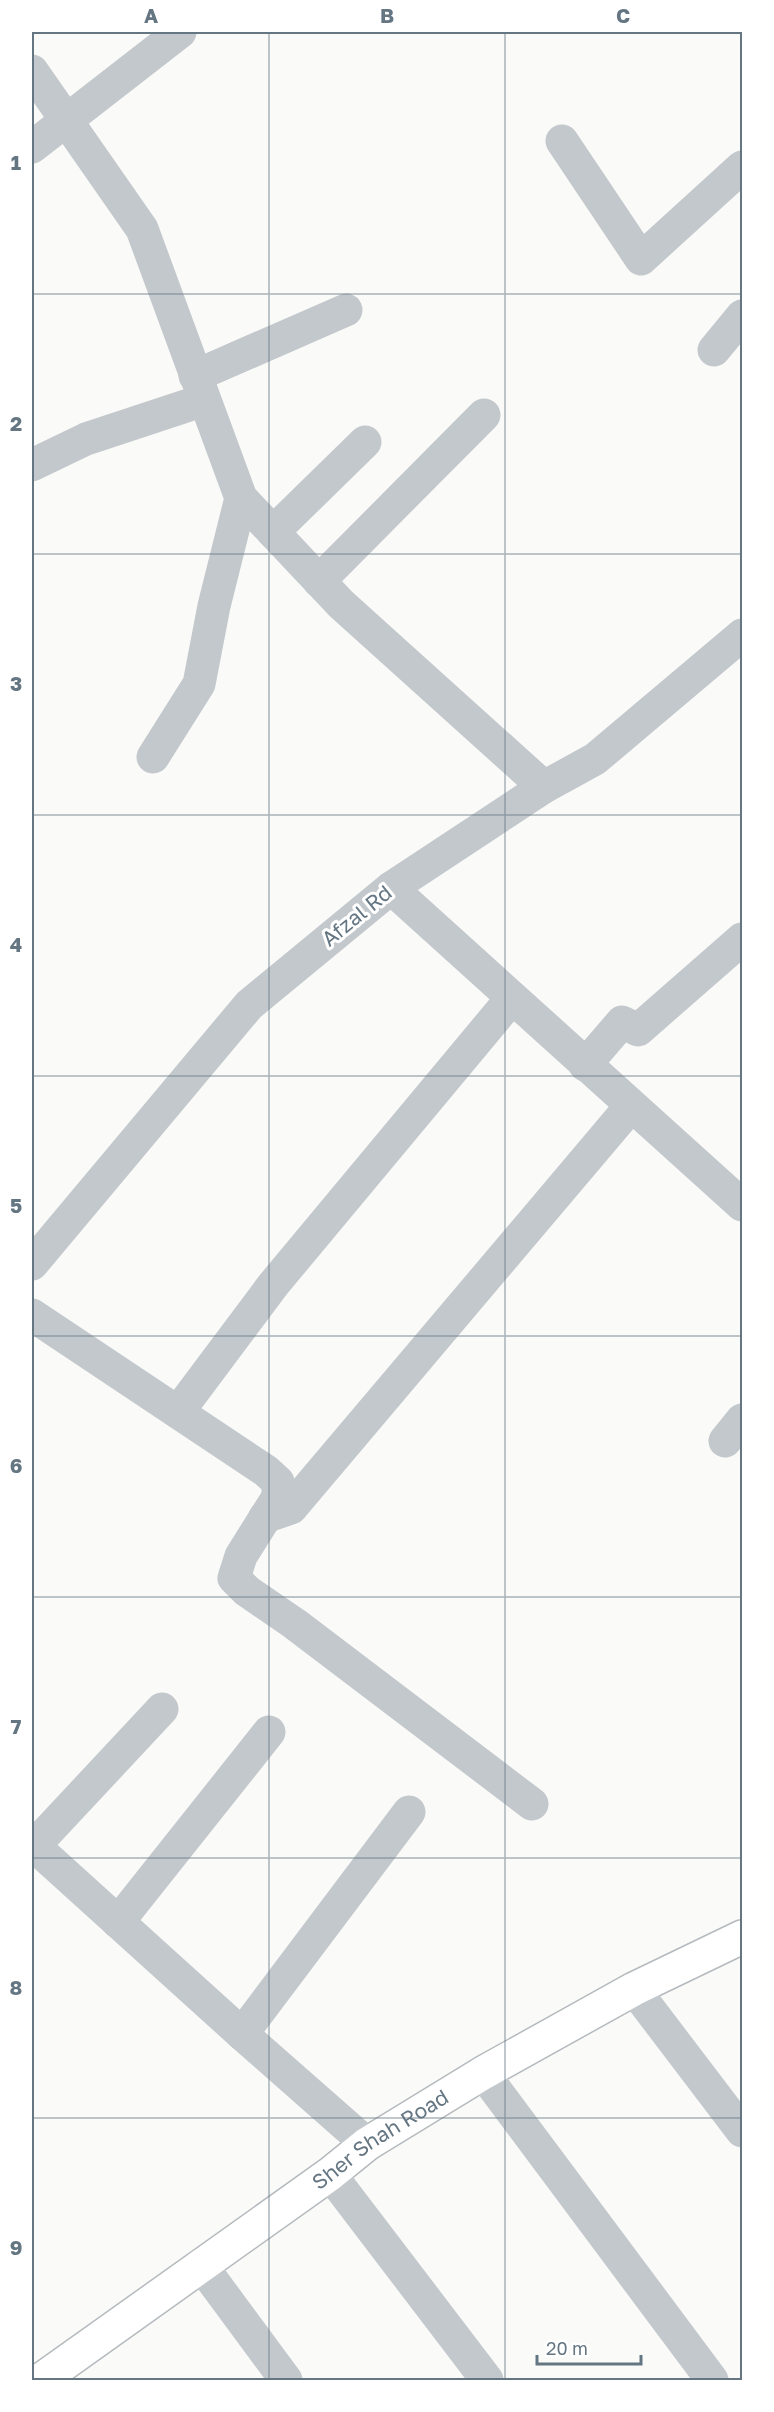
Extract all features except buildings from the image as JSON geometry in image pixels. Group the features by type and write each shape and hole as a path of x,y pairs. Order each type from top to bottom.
{"main road":[{"name":"Sher Shah Road","path":"41,2380 330,2174 368,2144 483,2073 634,1989 742,1937"}],"street":[{"path":"32,147 180,32"},
{"path":"32,71 142,229 241,498 341,604 544,787"},
{"path":"562,141 641,259 742,167"},
{"path":"32,465 86,438 200,388 346,310"},
{"path":"714,350 742,316"},
{"path":"319,581 484,414"},
{"path":"273,532 365,442"},
{"path":"153,757 199,684 214,606 241,498"},
{"name":"Afzal Rd","path":"32,1264 249,1005 391,888 544,787 596,759 742,635"},
{"path":"391,888 742,1205"},
{"path":"585,1065 622,1022 638,1030 742,939"},
{"path":"178,1412 273,1285 512,998"},
{"path":"265,1517 291,1508 632,1106"},
{"path":"32,1315 266,1471 278,1482 278,1497 241,1556 234,1578 247,1591 295,1624 532,1804"},
{"path":"162,1710 33,1845 242,2034 368,2144"},
{"path":"118,1922 268,1732"},
{"path":"242,2034 409,1812"},
{"path":"634,1989 742,2131"},
{"path":"483,2073 712,2380"},
{"path":"330,2174 487,2380"},
{"path":"201,2265 286,2380"}]}
